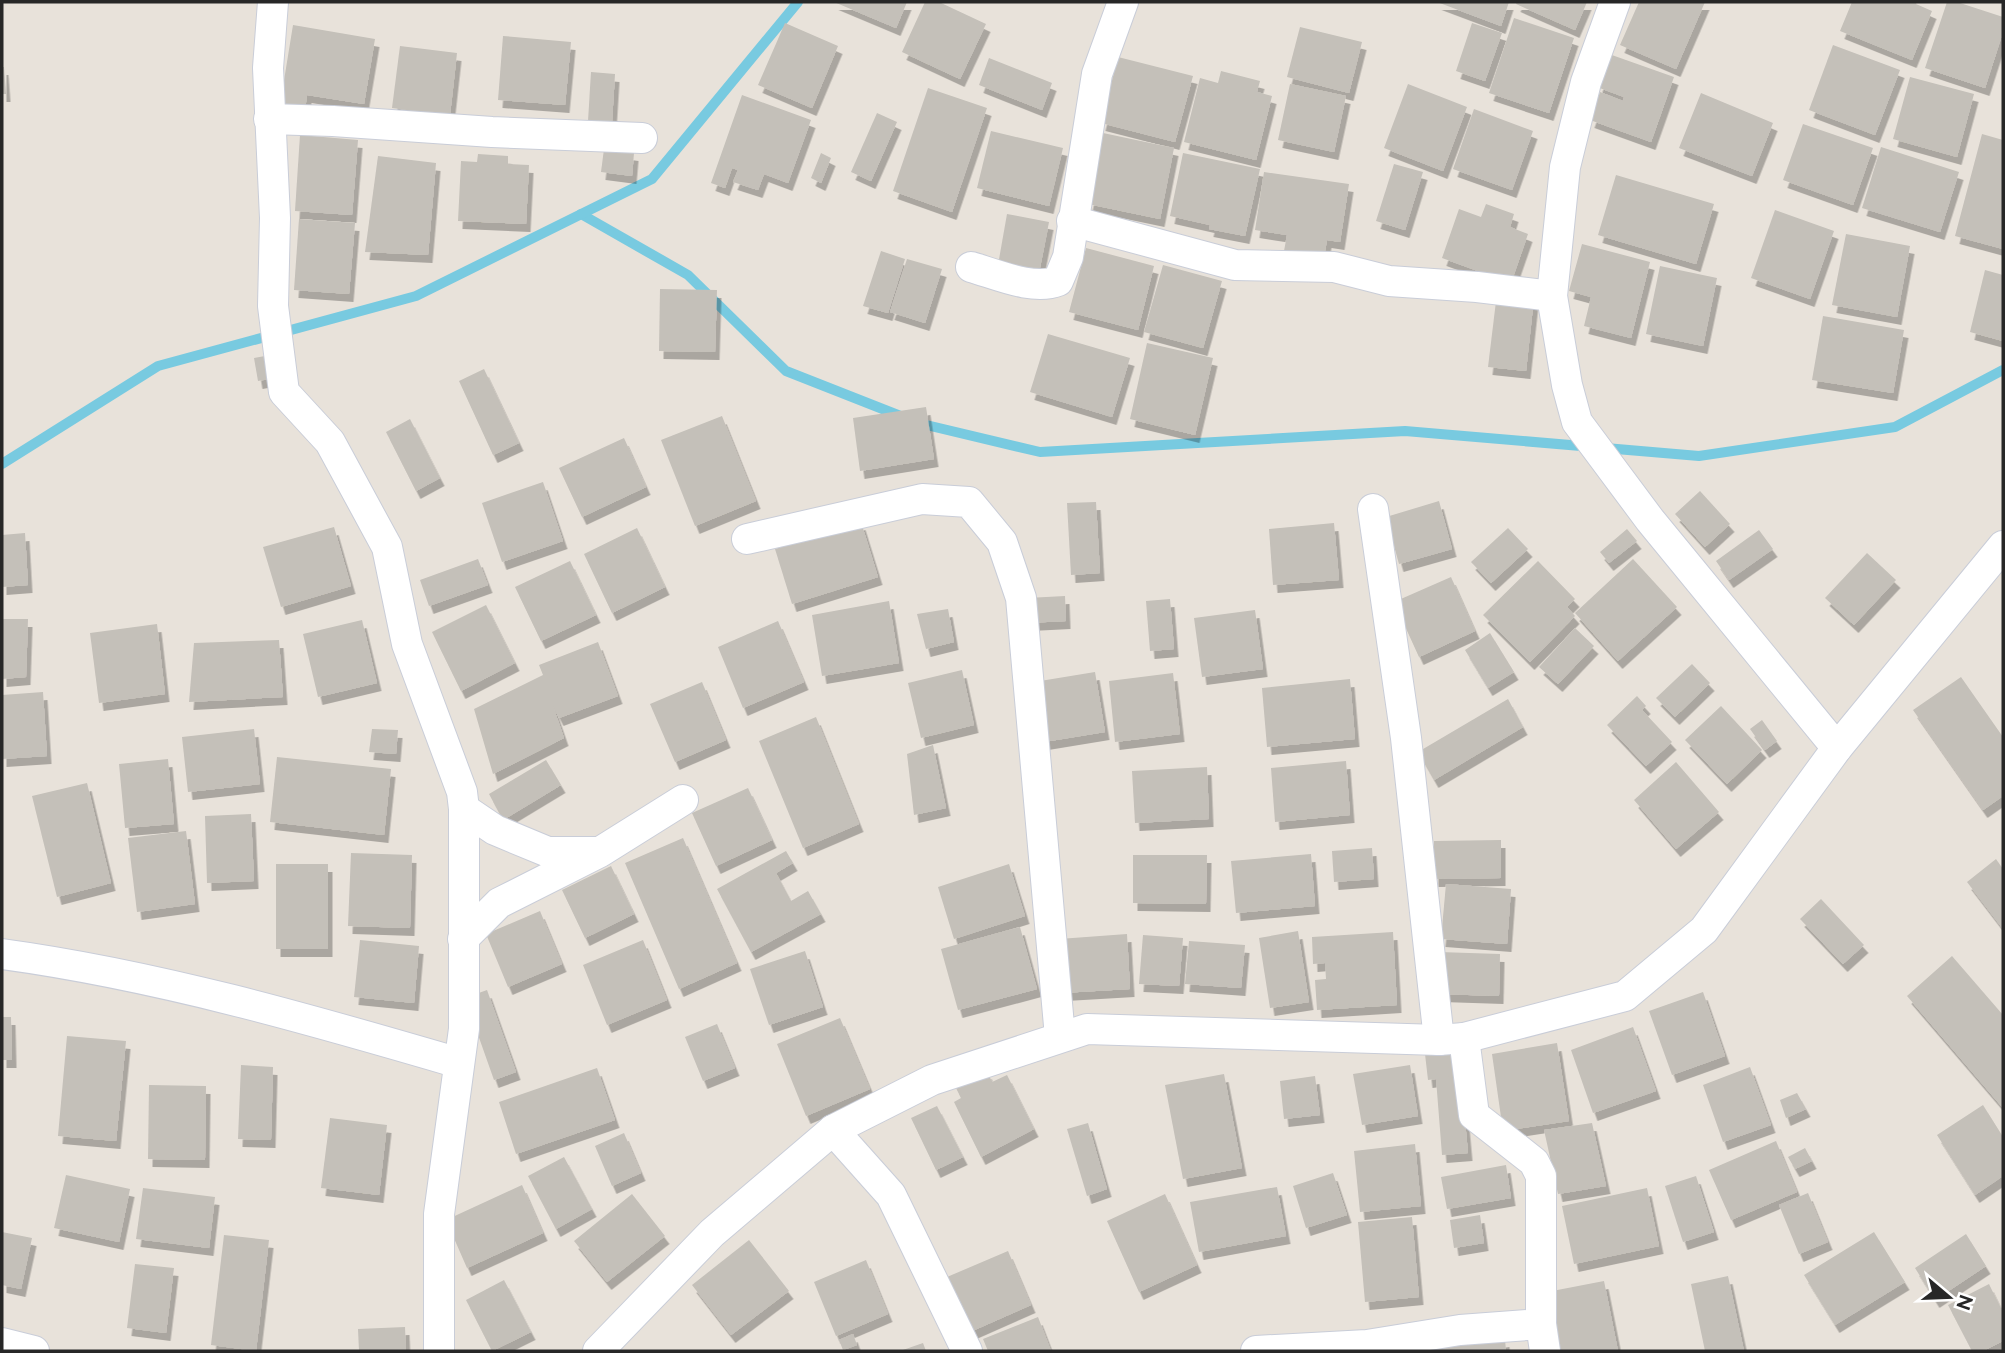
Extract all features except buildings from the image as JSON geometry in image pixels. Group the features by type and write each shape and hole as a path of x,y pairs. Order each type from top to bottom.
{"street":[{"path":"273,2 268,68 275,218 273,306 284,392 330,442 387,547 407,644 461,792 464,809 464,1029 439,1213 439,1351"},
{"path":"971,267 1017,280 1048,285 1058,281 1068,257 1097,74 1123,2"},
{"path":"1615,2 1586,82 1565,167 1552,296 1567,385 1577,422 1650,520 1838,748"},
{"path":"269,119 642,138"},
{"path":"1072,221 1236,265 1334,268 1389,281 1477,286 1552,296"},
{"path":"747,539 922,499 969,502 1002,542 1021,598 1060,1037"},
{"path":"1256,1351 1367,1345 1460,1331 1543,1338 1541,1176 1534,1162 1474,1115 1452,1039 1373,509"},
{"path":"598,1351 712,1233 834,1130 932,1080 1087,1029 1452,1039 1625,996 1704,930 1838,748 2003,546"},
{"path":"463,939 499,904 600,852 683,800"},
{"path":"464,809 495,830 548,852 600,852"},
{"path":"2,954 53,961 188,990 459,1063"},
{"path":"834,1130 891,1195 967,1351"},
{"path":"2,1343 34,1351"}],"waterway":[{"path":"2,464 158,366 416,296 652,179 798,2"},
{"path":"581,214 688,275 786,371 903,417"},
{"path":"918,423 1040,452 1405,431 1699,456 1895,427 2003,370"}]}
